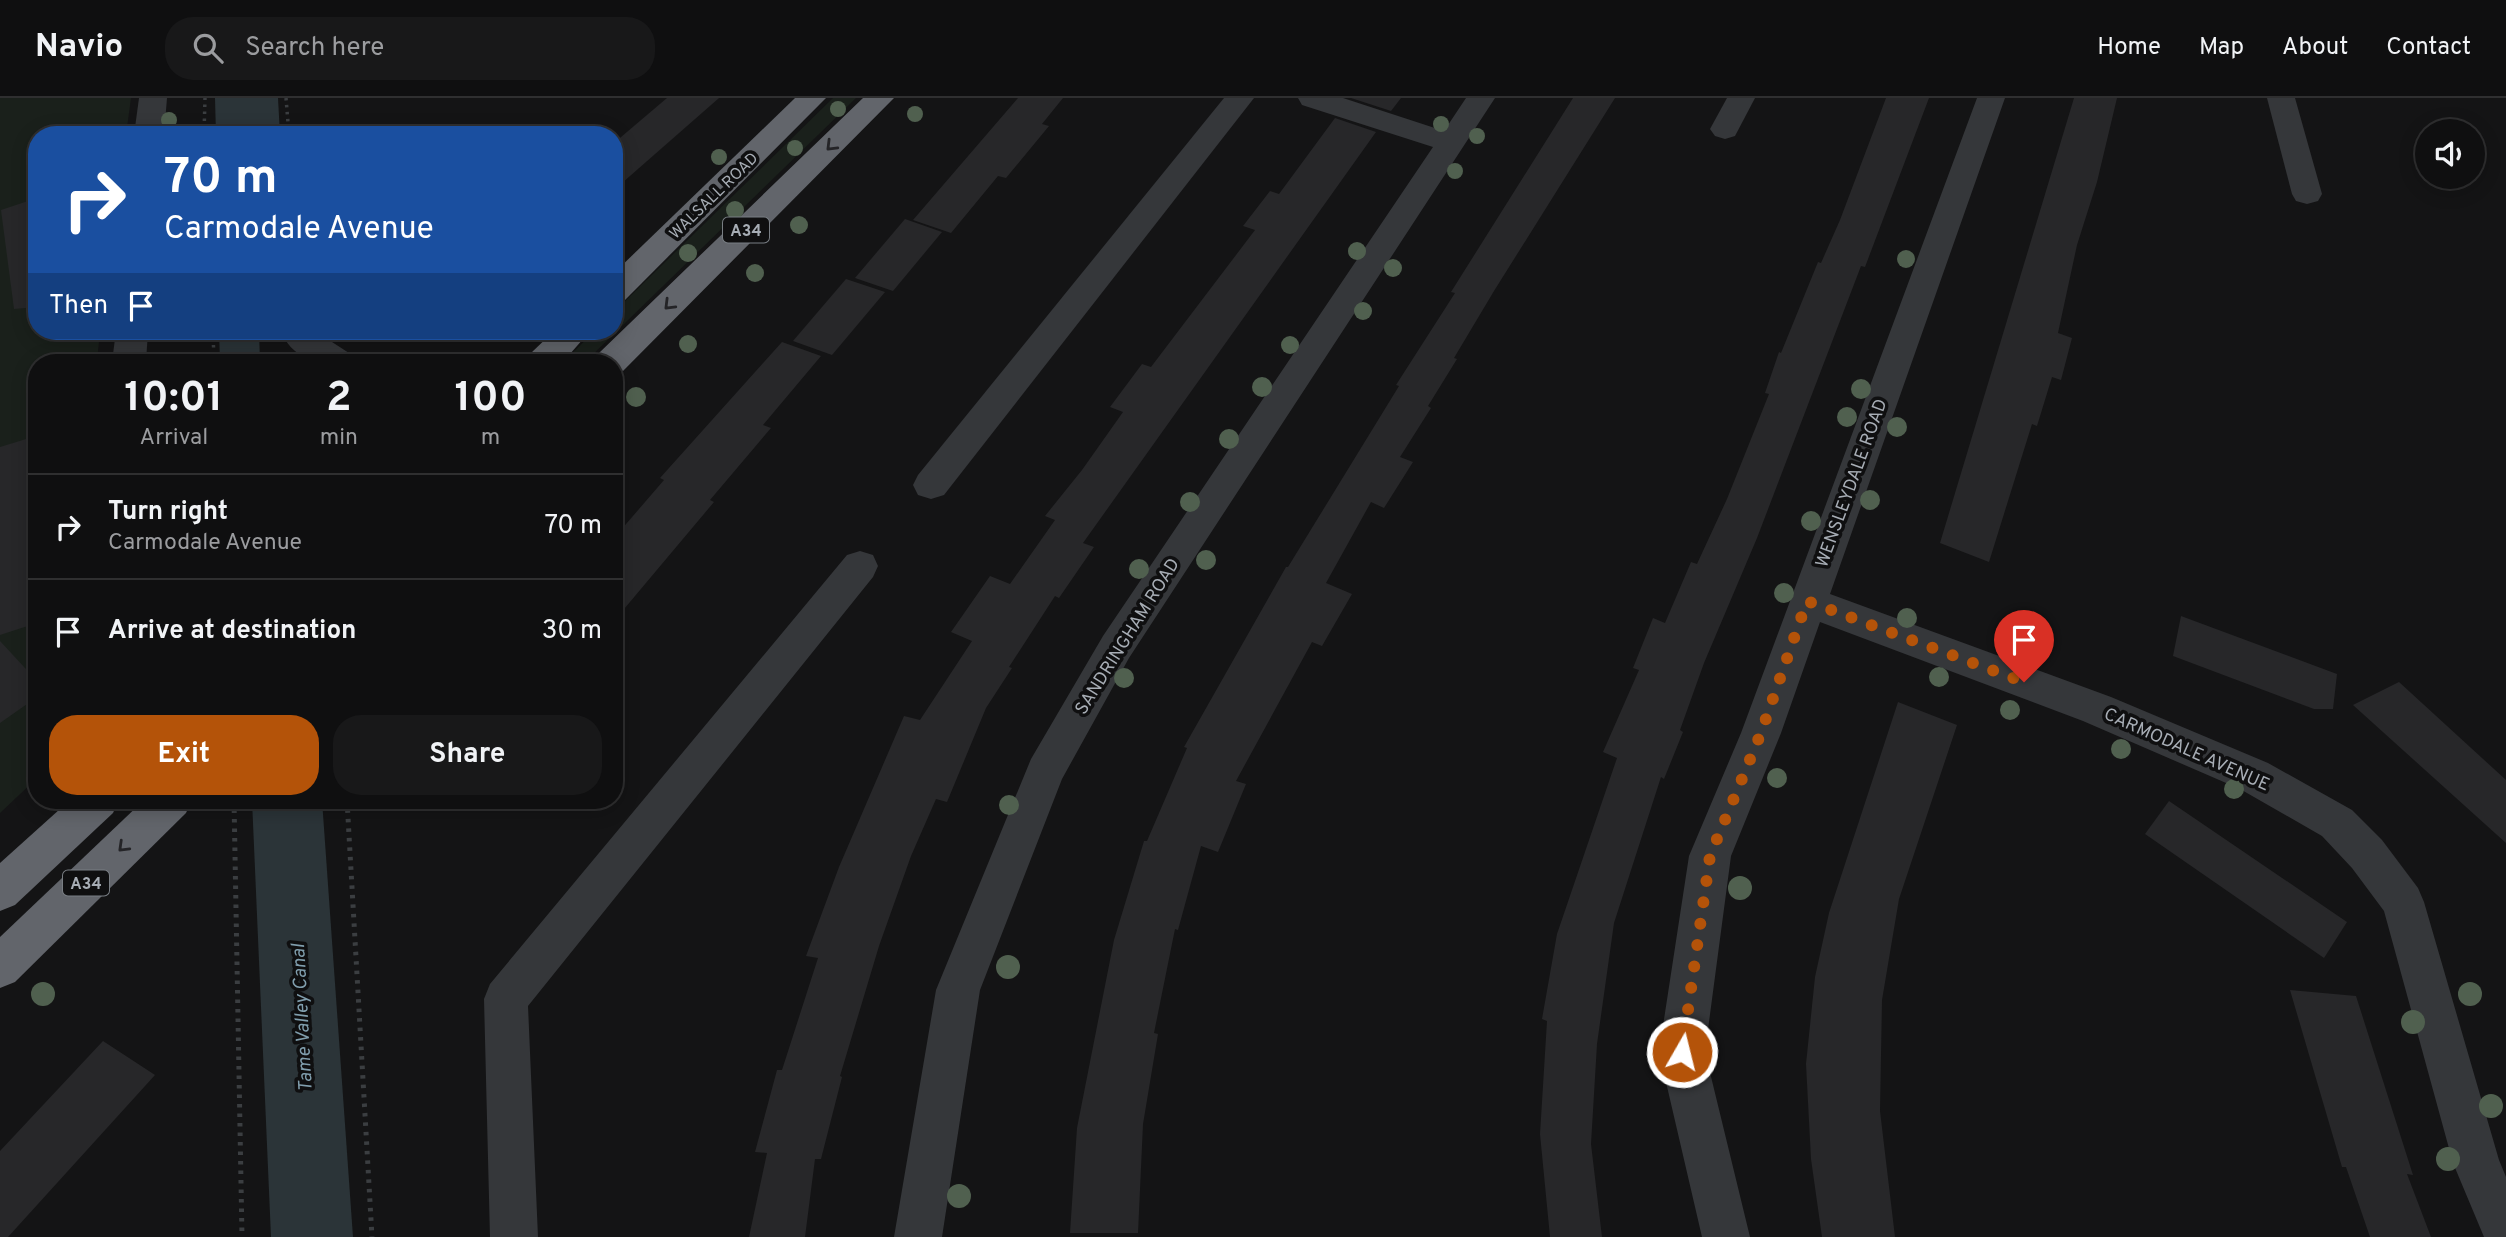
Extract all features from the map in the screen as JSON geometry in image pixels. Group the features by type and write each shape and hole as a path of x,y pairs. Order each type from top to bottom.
{"highway":[{"name":"WALSALL ROAD","path":"623,283 812,98"},
{"name":"A34","path":"619,354 880,98"},
{"path":"551,354 565,340"},
{"path":"0,891 89,809"},
{"name":"A34","path":"0,967 163,809"}],"street":[{"path":"150,126 153,98"},
{"path":"931,485 1240,98"},
{"path":"1312,98 1451,143"},
{"name":"SANDRINGHAM ROAD","path":"918,1237 958,990 1045,772 1116,647 1481,98"},
{"path":"1725,129 1741,98"},
{"name":"WENSLEYDALE ROAD","path":"1726,1237 1682,1052 1710,856 1761,733 1991,98"},
{"path":"2281,98 2307,194"},
{"path":"305,340 325,354"},
{"path":"514,1237 506,999 860,566"},
{"name":"CARMODALE AVENUE","path":"1807,601 2097,709 2254,776 2337,823 2367,853 2403,902 2476,1163 2506,1233"}],"path":[{"path":"204,126 205,98"},
{"path":"286,98 288,126"},
{"path":"234,809 242,1237"},
{"path":"348,809 372,1237"}],"shaded area":[{"path":"0,98 131,98 127,126 28,126 28,340 99,340 98,354 28,354 28,787 0,813"},
{"path":"833,98 856,98 623,325 623,303"},
{"path":"586,340 608,340 593,354 571,354"}],"water":[{"path":"215,98 278,98 280,126 216,126"},
{"path":"252,809 323,809 353,1237 271,1237"}],"building":[{"path":"667,98 719,98 623,182 623,135"},
{"path":"1018,98 1063,98 1042,124 1049,126 1006,178 998,176 951,233 913,220"},
{"path":"1351,98 1401,98 1391,111"},
{"path":"1573,98 1615,98 1454,358 1457,359 1428,406 1431,408 1400,457 1413,462 1384,508 1371,502 1326,583 1352,594 1322,646 1312,642 1236,781 1246,784 1218,852 1201,846 1178,930 1175,929 1154,1033 1158,1034 1143,1124 1138,1233 1070,1233 1077,1128 1114,940 1144,841 1147,841 1187,748 1184,747 1286,567 1455,293 1451,292"},
{"path":"1886,98 1929,98 1865,267 1861,266 1757,538 1704,663 1680,730 1683,732 1664,779 1661,777 1614,923 1597,1044 1591,1144 1602,1237 1550,1237 1540,1134 1547,1021 1542,1019 1557,934 1617,758 1603,752 1639,670 1633,668 1653,618 1665,623 1691,562 1697,564 1727,499 1769,394 1765,393 1779,352 1781,353 1818,262 1821,263 1840,220"},
{"path":"2074,98 2117,98 2097,182 2077,245 2058,333 2072,338 2061,380 2052,377 2037,426 2032,424 1989,562 1940,543"},
{"path":"1335,118 1376,132 1083,543 1094,547 1059,598 1055,596 1009,667 1012,668 986,708 947,802 936,799 911,856 879,946 840,1076 842,1077 821,1159 815,1159 805,1237 749,1237 767,1153 755,1152 777,1070 782,1070 818,958 806,956 839,867 904,716 920,720 972,641 951,632 990,576 1010,584 1055,520 1045,516 1123,412 1110,407 1142,364 1151,367 1255,230 1243,226 1270,191 1279,194"},
{"path":"28,201 28,308 14,309 1,210"},
{"path":"905,219 942,232 893,291 855,278"},
{"path":"846,279 885,292 832,355 793,341"},
{"path":"782,342 821,356 763,425 771,428 710,500 714,502 623,610 623,528 664,480 660,478"},
{"path":"28,438 28,626 0,635 0,447"},
{"path":"2181,616 2337,674 2333,709 2314,709 2173,656"},
{"path":"0,641 28,671 28,703 0,723"},
{"path":"2399,682 2506,780 2506,843 2353,705"},
{"path":"1898,702 1957,725 1899,899 1882,1000 1880,1111 1895,1237 1822,1237 1811,1159 1806,1064 1815,977 1829,913"},
{"path":"2169,801 2347,922 2324,958 2145,834"},
{"path":"2290,990 2356,996 2413,1175 2407,1174 2431,1237 2370,1237 2346,1167 2342,1167"},
{"path":"103,1041 155,1075 8,1237 0,1237 0,1151"}],"waterway":[{"name":"Tame Valley Canal","path":"239,340 240,354"}],"route":[{"path":"1682,1052 1710,856 1761,733 1807,601 2024,682"}]}
